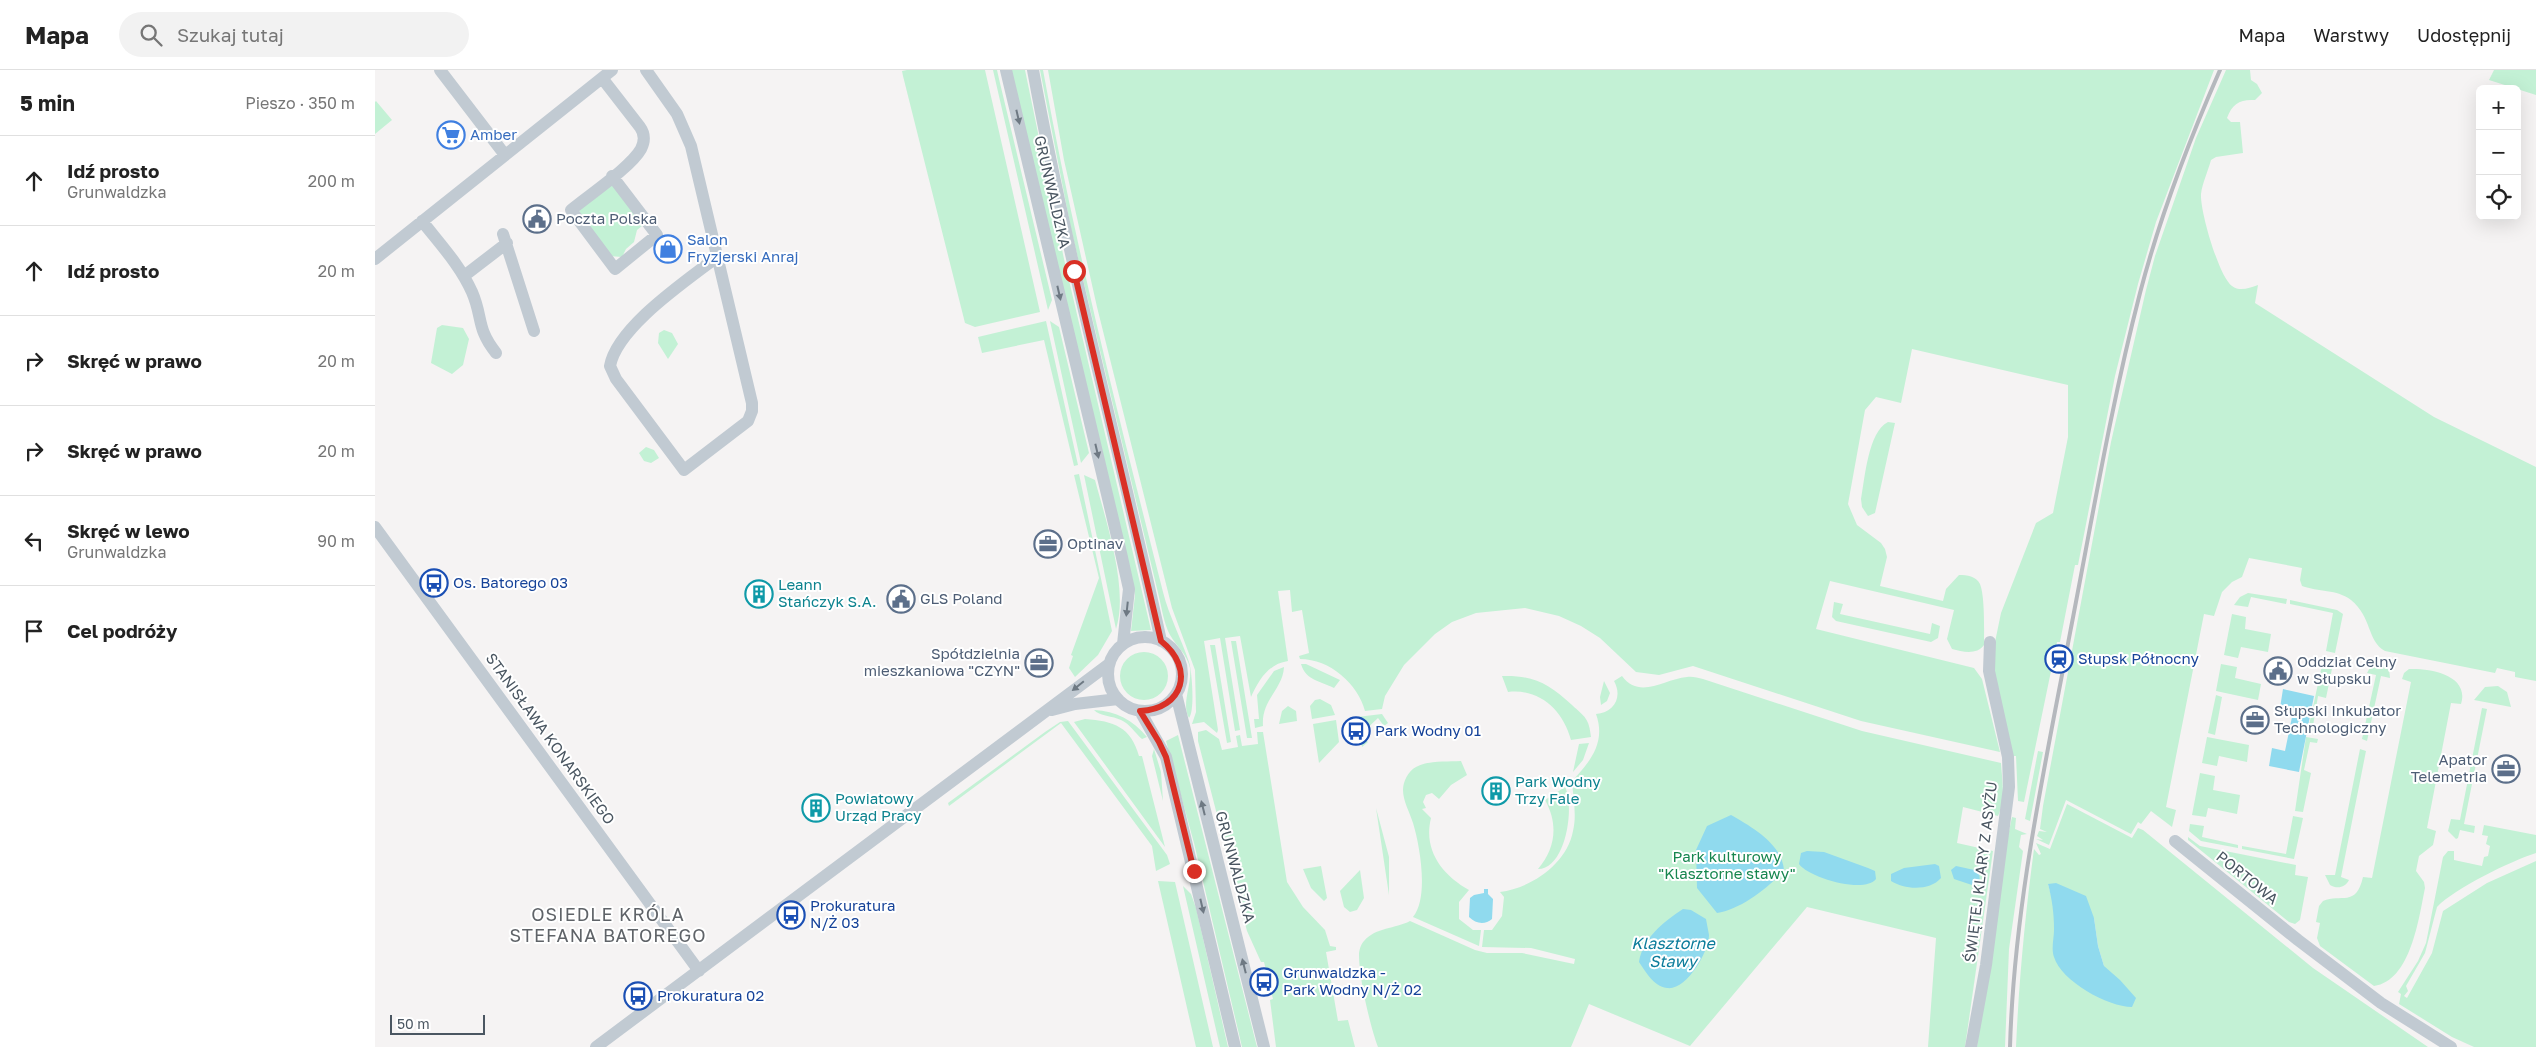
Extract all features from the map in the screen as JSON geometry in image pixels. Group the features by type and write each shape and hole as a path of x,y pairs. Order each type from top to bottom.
{"street":[{"path":"440,70 505,156"},
{"path":"646,70 666,97 685,131 717,257 752,411 744,424 684,470 616,379 610,366 619,344 631,328 717,257"},
{"name":"GRUNWALDZKA","path":"1006,70 1127,580 1128,609 1123,644"},
{"name":"GRUNWALDZKA","path":"1033,70 1074,271 1161,641"},
{"path":"375,259 607,74 640,127 644,136 642,146 637,154 571,210 615,269 657,236 612,176"},
{"path":"422,221 464,276 473,296 482,332 496,353"},
{"path":"464,276 505,238 534,331"},
{"name":"STANISŁAWA KONARSKIEGO","path":"375,527 699,971"},
{"path":"1149,638 1161,641 1173,651 1180,664 1181,680 1176,694 1167,704 1154,710 1140,711 1128,707 1118,700 1111,689 1108,676 1109,664 1123,644 1135,639 1149,638"},
{"name":"ŚWIĘTEJ KLARY Z ASYŻU","path":"1971,1047 1986,965 2009,787 2008,757 1989,671 1988,654 1990,642"},
{"path":"596,1047 1109,664"},
{"name":"GRUNWALDZKA","path":"1176,694 1264,1047"},
{"path":"1047,711 1084,703 1118,700"},
{"path":"1140,711 1166,757 1235,1047"},
{"name":"PORTOWA","path":"2175,841 2381,1003 2451,1047"}],"green space":[{"path":"985,70 1040,312 975,327 965,323 903,76 902,71"},
{"path":"993,70 997,70 1052,300 1048,310"},
{"path":"1011,70 1025,70 1064,259 1151,630 1131,631 1135,595"},
{"path":"1040,70 1043,70 1083,267 1130,462 1166,601 1189,663 1170,635 1163,616 1071,229"},
{"path":"1048,70 2214,70 2156,222 2138,284 2115,376 2078,565 2075,565 2060,642 2057,642 2024,802 2018,801 2016,756 2012,756 1994,669 1995,642 2001,613 2036,523 2053,513 2068,437 2068,385 1912,349 1901,403 1876,397 1865,410 1848,504 1857,525 1881,543 1885,549 1887,557 1880,586 1943,601 1946,589 1959,575 1971,576 1978,581 1983,597 1984,645 1974,651 1965,652 1952,649 1947,639 1954,610 1830,581 1816,629 1974,668 1982,679 2000,752 1861,721 1693,666 1659,675 1636,672 1600,638 1581,626 1559,616 1525,608 1476,613 1452,622 1435,634 1404,665 1385,696 1382,709 1365,711 1356,691 1341,675 1322,663 1300,659 1299,656 1309,653 1302,610 1292,612 1290,590 1278,591 1288,661 1270,669 1261,679 1251,697 1240,636 1225,638 1240,730 1235,731 1220,638 1204,641 1218,730 1217,733 1204,722 1192,724 1196,712 1195,670 1172,608 1097,307 1064,160"},
{"path":"2226,70 2250,70 2251,80 2257,84 2262,93 2255,100 2245,100 2237,103 2231,109 2227,118 2231,122 2240,122 2243,153 2216,157 2211,160 2201,194 2207,228 2216,257 2227,280 2238,289 2258,285 2255,303 2434,417 2536,467 2536,681 2515,677 2515,672 2497,668 2495,673 2385,651 2375,641 2363,614 2346,596 2302,586 2300,580 2302,568 2249,558 2242,577 2232,582 2222,592 2214,616 2204,614 2166,807 2176,810 2172,827 2151,811 2141,824 2138,822 2131,834 2066,800 2049,845 2036,839 2043,840 2037,836 2039,831 2047,832 2040,829 2043,806 2111,442 2155,256 2196,138"},
{"path":"2494,70 2536,70 2536,95 2521,90 2521,85 2505,85 2489,80"},
{"path":"375,102 392,120 375,134"},
{"path":"609,184 616,186 642,222 642,226 637,230 634,242 626,249 622,257 609,256 579,213 580,208"},
{"path":"1046,321 1078,465 1074,466 1044,340 982,353 978,337"},
{"path":"1050,321 1059,327 1089,453 1081,463"},
{"path":"442,325 463,328 469,339 463,365 452,374 431,363 437,328"},
{"path":"664,330 672,333 678,344 668,359 658,343 659,333"},
{"path":"1888,422 1895,423 1875,513 1868,516 1862,507 1861,499 1866,468 1876,435 1881,427"},
{"path":"646,447 654,450 659,458 651,463 644,461 639,453"},
{"path":"1079,474 1112,631 1098,655 1075,677 1069,668 1073,656 1071,655 1099,578 1074,475"},
{"path":"1084,475 1095,480 1115,555 1120,595 1116,629"},
{"path":"2248,593 2287,599 2286,604 2251,597 2248,607 2234,605 2240,597"},
{"path":"2290,600 2337,610 2343,614 2335,653 2326,651 2333,613 2290,604"},
{"path":"1834,602 1843,604 1840,614 1930,634 1932,623 1940,626 1938,638 1931,642 1836,621 1832,617"},
{"path":"2232,614 2246,617 2245,629 2271,634 2268,652 2241,647 2238,658 2224,655"},
{"path":"1231,641 1236,641 1252,738 1247,738"},
{"path":"1210,645 1215,645 1231,742 1227,743"},
{"path":"1139,652 1149,652 1161,659 1168,671 1168,681 1161,693 1149,700 1139,700 1131,696 1124,689 1120,681 1120,671 1124,663 1131,656"},
{"path":"2324,656 2334,659 2326,698 2318,696 2313,726 2320,728 2319,732 2308,730"},
{"path":"2380,663 2389,669 2390,678 2381,676 2367,741 2362,739 2376,675 2367,673 2372,664"},
{"path":"1301,664 1306,664 1340,680 1334,688 1314,680 1306,674"},
{"path":"2221,664 2237,667 2235,678 2261,684 2258,700 2216,691"},
{"path":"1189,665 1190,667 1192,682 1192,708 1189,718 1186,701 1190,681"},
{"path":"1284,667 1280,682 1265,709 1263,726 1255,728 1254,719 1259,719 1257,695 1274,671"},
{"path":"2409,669 2437,672 2454,680 2460,686 2462,694 2461,704 2451,703 2427,828 2436,831 2433,845 2419,856 2416,871 2424,882 2425,888 2416,930 2405,960 2397,973 2387,982 2374,986 2320,946 2317,938 2320,923 2316,922 2319,906 2323,901 2352,896 2360,887 2363,877 2372,878 2411,682 2402,679 2404,673"},
{"path":"1502,676 1532,679 1556,691 1586,718 1591,737 1571,740 1562,719 1548,703 1530,694 1508,692"},
{"name":"Park kulturowy \"Klasztorne stawy\"","path":"1622,676 1629,683 1637,687 1653,686 1687,677 1703,679 1862,731 2001,763 2003,797 1998,816 1963,807 1957,843 1993,851 1965,1047 1928,1047 1936,938 1807,907 1690,1046 1589,1004 1571,1047 1378,1047 1365,1002 1359,955 1360,947 1364,941 1374,933 1410,921 1475,950 1487,953 1522,953 1574,964 1575,959 1531,948 1482,947 1484,930 1492,930 1502,916 1504,897 1500,892 1512,890 1535,880 1555,864 1569,843 1575,819 1572,781 1591,758 1595,750 1599,733 1596,714 1608,711 1615,703 1618,693 1614,681"},
{"path":"1604,681 1610,693 1607,701 1601,705 1600,697"},
{"path":"2498,686 2507,692 2511,707 2474,700 2485,687"},
{"path":"2216,695 2222,697 2215,735 2208,733"},
{"path":"1320,699 1331,705 1335,715 1312,719 1310,706 1315,700"},
{"path":"1288,706 1296,711 1297,721 1279,724 1282,711"},
{"path":"2482,708 2487,709 2464,824 2475,826 2474,833 2460,830 2456,839 2448,831 2451,819 2460,820"},
{"path":"1094,710 1117,714 1130,721 1147,737 1142,739 1124,722 1099,714"},
{"path":"1382,714 1388,723 1384,726 1378,718 1360,735 1357,717"},
{"path":"1085,719 1105,722 1120,727 1136,746 1139,756 1142,756 1165,847 1074,722"},
{"path":"1336,720 1339,742 1319,763 1313,724"},
{"path":"1068,721 1167,855 1170,864 1156,871 1152,846 1061,723 949,806 948,803 1045,732 1060,722"},
{"path":"1206,730 1219,739 1222,750 1238,747 1236,736 1240,735 1242,746 1258,744 1257,732 1263,732 1287,882 1303,907 1325,930 1330,946 1336,947 1336,950 1326,952 1338,1021 1348,1020 1355,1047 1276,1047 1270,1000 1273,999 1264,962 1261,962 1247,931 1198,741 1198,732"},
{"path":"1178,735 1257,1047 1242,1047 1194,843 1166,741"},
{"path":"1360,735 1368,742 1362,747"},
{"path":"2207,737 2249,745 2247,762 2219,756 2217,766 2202,763"},
{"path":"2306,737 2318,739 2317,743 2310,742 2304,770 2311,773 2303,812 2295,811"},
{"path":"1589,743 1583,760 1573,772 1579,744"},
{"path":"1154,749 1161,772 1163,801 1152,756"},
{"path":"2360,749 2366,751 2341,877 2349,880 2341,887 2335,887 2330,885 2325,875 2335,875"},
{"path":"2038,751 2043,752 2030,821 2025,819"},
{"path":"1461,761 1467,775 1451,785 1439,799 1432,793 1426,795 1423,802 1426,808 1422,809 1431,818 1430,841 1432,851 1437,860 1451,877 1469,890 1459,902 1459,919 1473,930 1481,930 1479,946 1413,917 1421,898 1422,871 1416,833 1404,798 1404,784 1411,771 1416,767 1432,762"},
{"path":"2200,773 2215,776 2213,790 2240,795 2237,814 2208,808 2206,817 2192,815"},
{"path":"1565,787 1569,808 1566,835 1555,859 1548,866 1538,869 1548,853 1553,836 1552,819 1545,800"},
{"path":"2067,804 2132,838 2138,828 2143,830 2313,968 2428,1047 2016,1047 2023,948 2034,849 2039,855 2041,854 2036,843 2050,849","holes":["2048,884 2094,918 2098,946 2104,966 2054,929 2054,905"]},
{"path":"1376,808 1389,857 1389,895"},
{"path":"2293,816 2303,818 2294,859 2242,849 2242,846 2286,854"},
{"path":"2012,817 2016,818 2015,829 2027,834 2021,835 2019,847 2023,851 2009,949 2005,1047 1977,1047 2004,855"},
{"path":"2190,824 2204,826 2202,837 2238,845 2238,848 2201,841 2189,831"},
{"path":"2484,825 2536,835 2536,853 2484,876 2457,892 2437,907 2425,953 2406,986 2408,991 2404,996 2407,998 2432,953 2443,911 2487,883 2536,861 2536,1047 2474,1047 2452,1037 2399,1004 2401,994 2398,992 2418,961 2426,943 2443,857 2448,851 2454,851 2454,860 2482,866 2484,857 2488,856 2490,846 2486,844 2488,836 2482,835"},
{"path":"2188,837 2200,846 2296,865 2295,875 2308,877 2300,920 2295,924 2289,922 2188,840"},
{"path":"1321,866 1327,898 1324,901 1311,888 1303,869"},
{"path":"1360,870 1364,898 1357,910 1350,912 1344,907 1340,891"},
{"path":"1158,881 1175,882 1213,1047 1196,1047"},
{"path":"1183,886 1191,894 1196,908 1228,1047 1220,1047"}],"water":[{"path":"2283,689 2314,696 2299,772 2269,766 2272,748 2285,751 2293,712 2280,708"},
{"name":"Klasztorne Stawy","path":"1731,815 1765,837 1772,844 1778,852 1784,870 1771,883 1745,903 1717,913 1697,888 1696,850 1707,826"},
{"path":"1807,851 1824,852 1868,868 1875,871 1876,879 1861,885 1849,885 1825,879 1799,864 1801,853"},
{"path":"1935,864 1939,866 1941,878 1931,885 1917,888 1903,886 1891,881 1891,874 1904,868"},
{"path":"1956,866 1979,871 1980,883 1972,885 1954,879 1951,870"},
{"path":"2056,883 2086,896 2094,918 2098,946 2104,966 2136,998 2132,1007 2111,1003 2099,998 2075,983 2058,966 2053,954 2054,918 2048,884"},
{"path":"1484,889 1488,889 1488,894 1493,899 1492,919 1481,923 1469,917 1470,898 1484,893"},
{"name":"Klasztorne Stawy","path":"1683,909 1691,910 1706,919 1709,935 1708,942 1701,960 1689,977 1674,987 1662,987 1654,982 1639,962 1641,953 1655,931"}],"railway":[{"path":"2010,1047 2017,943 2032,839 2050,736 2120,377 2156,236 2186,152 2220,70"}],"place":[{"name":"Amber","path":"451,135"},
{"name":"Poczta Polska","path":"537,219"},
{"name":"Salon Fryzjerski Anraj","path":"668,249"},
{"name":"Optinav","path":"1048,544"},
{"name":"Os. Batorego 03","path":"434,583"},
{"name":"Leann Stańczyk S.A.","path":"759,594"},
{"name":"GLS Poland","path":"901,599"},
{"name":"Słupsk Północny","path":"2059,659"},
{"name":"Spółdzielnia mieszkaniowa \"CZYN\"","path":"1039,663"},
{"name":"Oddział Celny w Słupsku","path":"2278,671"},
{"name":"Słupski Inkubator Technologiczny","path":"2255,720"},
{"name":"Park Wodny 01","path":"1356,731"},
{"name":"Apator Telemetria","path":"2506,769"},
{"name":"Park Wodny Trzy Fale","path":"1496,791"},
{"name":"Powiatowy Urząd Pracy","path":"816,808"},
{"name":"Prokuratura N/Ż 03","path":"791,915"},
{"name":"Grunwaldzka - Park Wodny N/Ż 02","path":"1264,982"},
{"name":"Prokuratura 02","path":"638,996"}],"district":[{"name":"OSIEDLE KRÓLA STEFANA BATOREGO","path":"608,925"}],"route":[{"path":"1074,271 1161,641 1173,651 1180,664 1181,680 1176,694 1167,704 1154,710 1140,711 1166,757 1194,871"}]}
